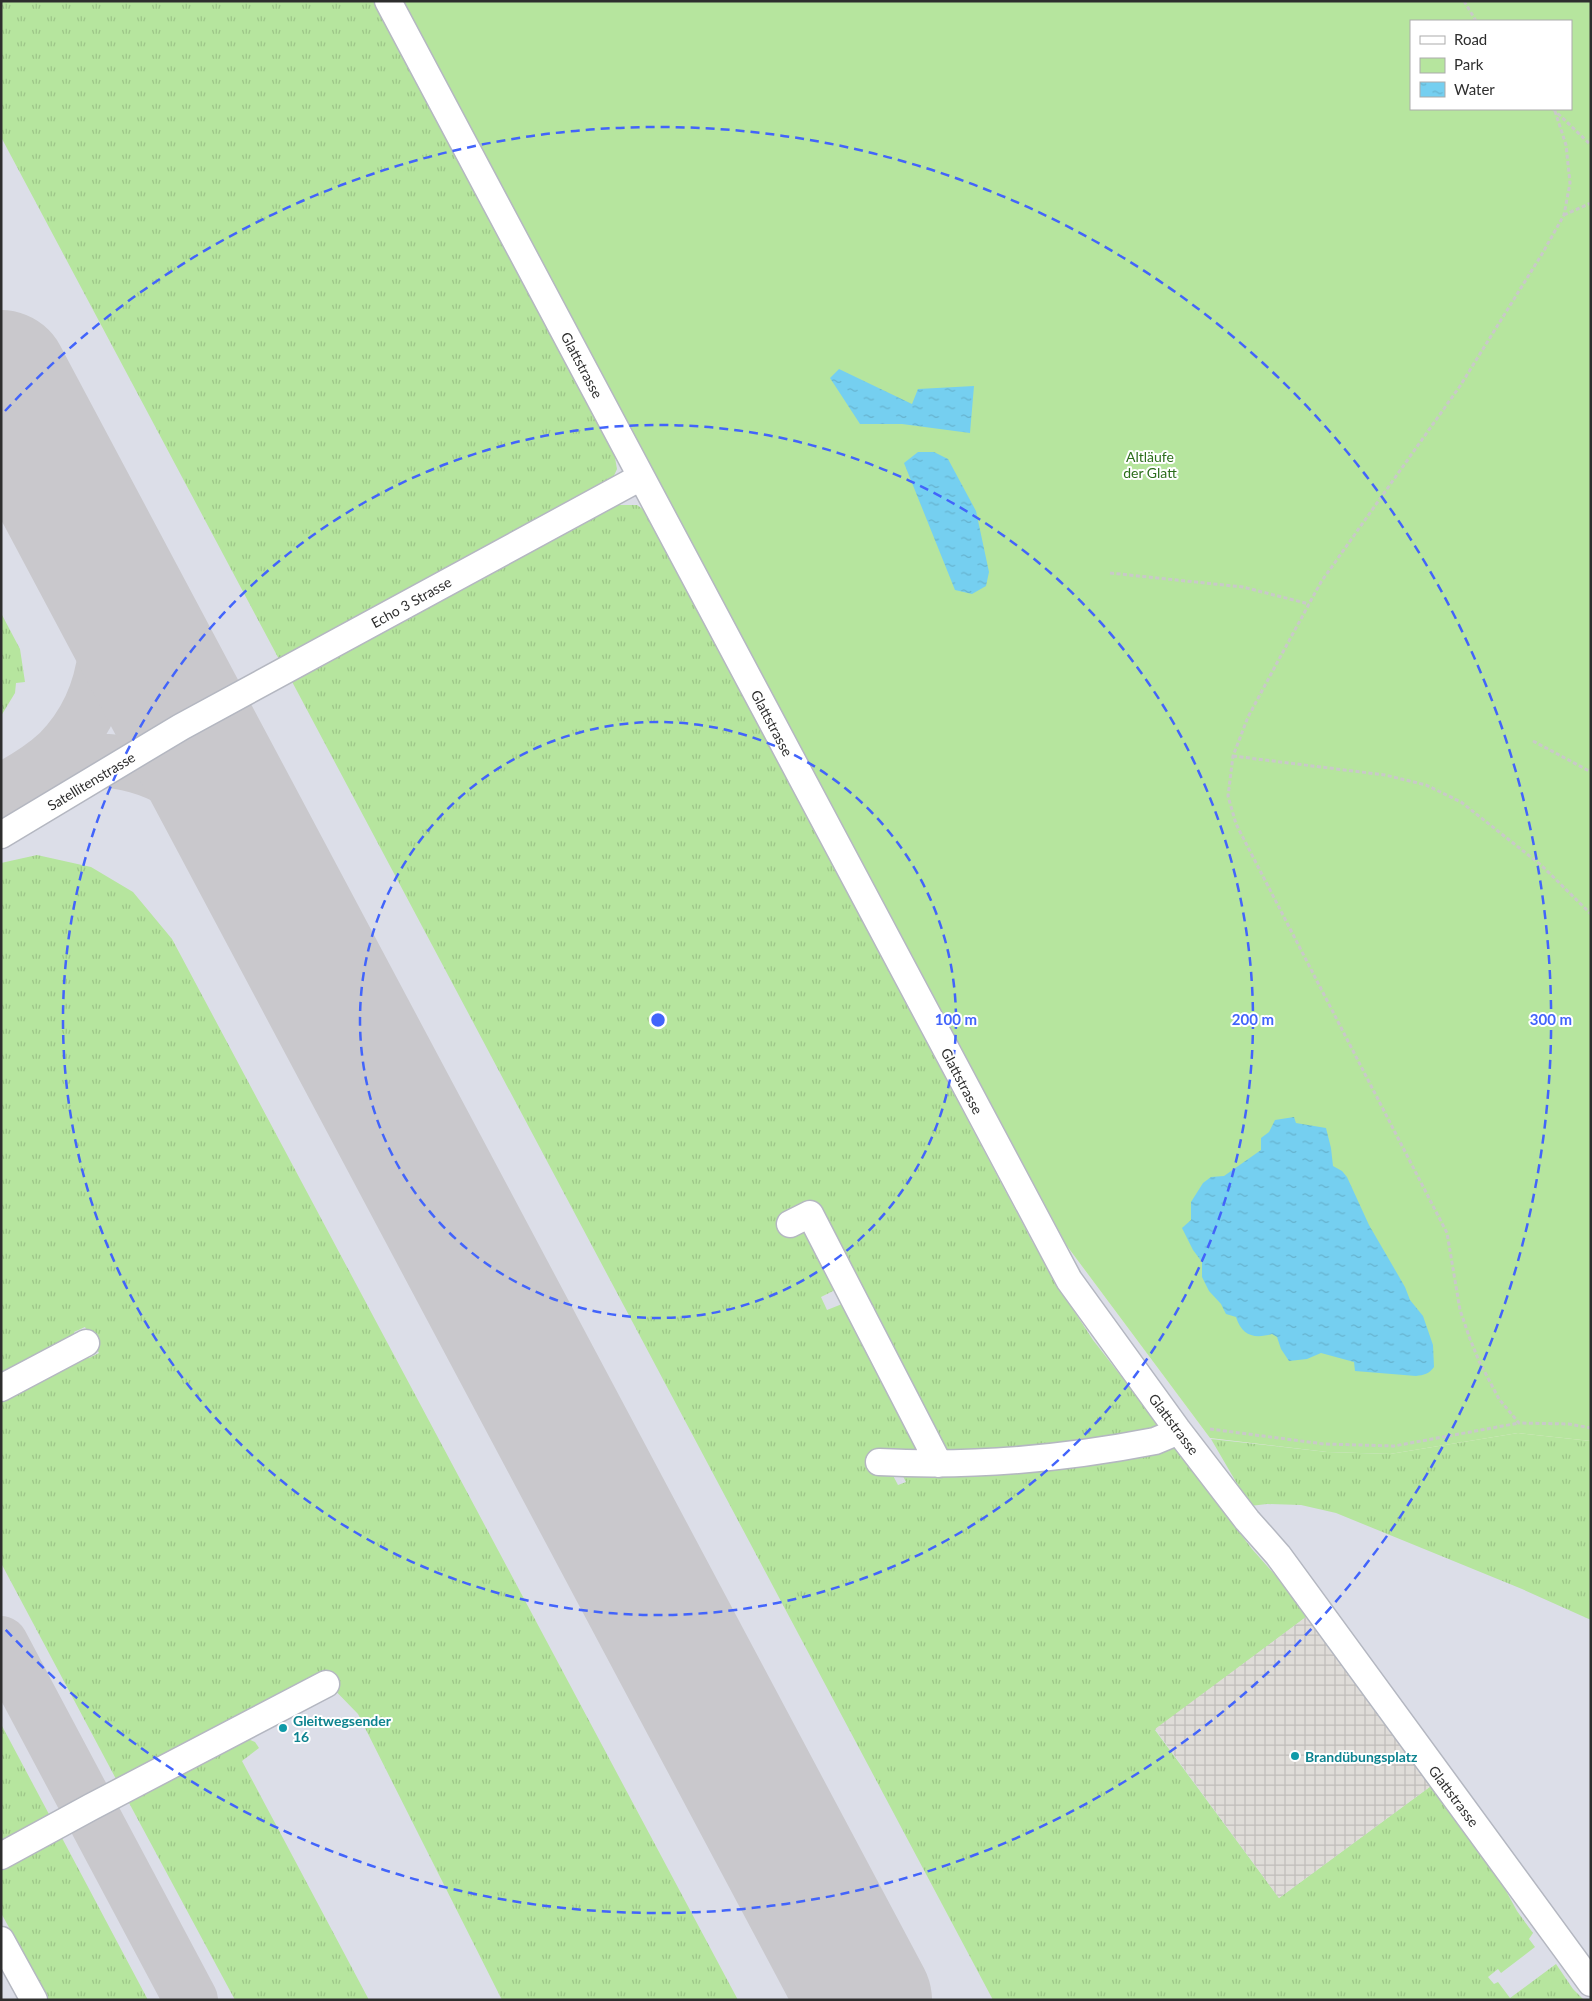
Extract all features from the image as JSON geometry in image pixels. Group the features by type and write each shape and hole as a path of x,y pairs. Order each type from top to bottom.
{"lane":[{"name":"Glattstrasse","path":"388,1 1053,1252 1089,1310 1246,1520 1278,1555 1591,1983"},
{"name":"Echo 3 Strasse","path":"181,727 641,477"},
{"name":"Satellitenstrasse","path":"1,836 181,727"},
{"path":"790,1224 810,1214 842,1299 939,1464"},
{"path":"1,1388 86,1342"},
{"path":"890,1468 1016,1461 1078,1454 1155,1441 1177,1429"},
{"path":"1,1856 326,1684"},
{"path":"1,1940 34,2000"}],"path":[{"path":"1464,1 1475,20"},
{"path":"1554,110 1591,145"},
{"path":"1519,1423 1499,1399 1479,1361 1470,1338 1460,1310 1447,1233 1236,824 1228,796 1233,756 1248,717 1321,582 1460,386 1564,215 1570,183 1566,145 1554,110"},
{"path":"1564,215 1591,203"},
{"path":"1110,573 1243,587 1309,604"},
{"path":"1533,741 1591,772"},
{"path":"1233,756 1385,775 1426,785 1461,802 1541,866 1591,914"},
{"path":"1210,1429 1324,1444 1394,1446 1519,1423 1568,1424 1591,1428"}],"shaded area":[{"path":"1,1 403,1 1067,1246 1210,1438 1327,1452 1390,1454 1591,1441 1591,2000 1,2000"},
{"name":"Brandübungsplatz","path":"1310,1614 1435,1783 1279,1898 1155,1729"}],"green space":[{"path":"1,1 375,1 614,452 617,469 613,478 281,663 1,137"},
{"name":"Altläufe der Glatt","path":"403,1 1591,1 1591,1441 1518,1433 1390,1454 1327,1452 1210,1438 1067,1246"},
{"path":"617,505 637,505 644,510 1033,1243 1093,1340 1160,1426 1160,1431 947,1458 802,1226 835,1290 821,1297 827,1310 842,1304 925,1450 888,1466 898,1485 906,1482 898,1467 1173,1444 1252,1549 1310,1614 1155,1730 1279,1898 1435,1783 1482,1847 1517,1911 1533,1933 1529,1939 1535,1947 1501,1973 1498,1969 1488,1977 1494,1984 1498,1982 1510,1998 1556,1964 1573,1989 1584,2000 993,2000 289,676"},
{"path":"1,613 20,649 25,682 16,683 15,693 1,716"},
{"path":"37,855 91,867 133,892 172,939 738,2000 502,2000 358,1714 323,1678 116,1779 1,1563 1,1394 84,1350 89,1358 99,1353 85,1327 74,1332 79,1341 1,1382 1,863"},
{"path":"1518,1433 1591,1441 1591,1620 1522,1589 1336,1513 1301,1505 1267,1504 1250,1506 1211,1439 1327,1452 1390,1454"},
{"path":"1,1724 51,1818 1,1852"},
{"path":"248,1739 255,1742 259,1748 242,1761 369,2000 235,2000 128,1801"},
{"path":"62,1838 148,2000 49,2000 1,1913 1,1863"}],"water":[{"path":"839,369 912,404 918,389 974,386 970,433 902,424 860,424 830,378"},
{"path":"918,452 934,452 948,459 976,511 989,572 986,586 972,594 955,590 904,463"},
{"path":"1294,1117 1296,1123 1326,1128 1333,1166 1342,1171 1347,1177 1369,1225 1405,1287 1410,1300 1423,1316 1433,1345 1434,1367 1426,1374 1416,1376 1355,1371 1354,1362 1321,1353 1307,1359 1289,1361 1281,1349 1277,1337 1272,1334 1254,1336 1245,1332 1236,1317 1226,1314 1221,1304 1209,1291 1202,1277 1202,1262 1193,1250 1182,1228 1191,1220 1191,1202 1203,1183 1211,1177 1224,1176 1261,1150 1261,1138 1269,1132 1275,1120"}],"taxiway":[{"path":"1,791 31,774 58,753 77,731 90,706 100,680 105,653 104,597 98,569 89,542"},
{"path":"67,764 96,761 124,763 150,770 175,782 198,797 219,816 257,858"},
{"path":"1,1643 191,2000"}],"runway":[{"path":"1,377 865,2000"}],"place":[{"name":"Gleitwegsender 16","path":"283,1728"},
{"name":"Brandübungsplatz","path":"1295,1756"}]}
